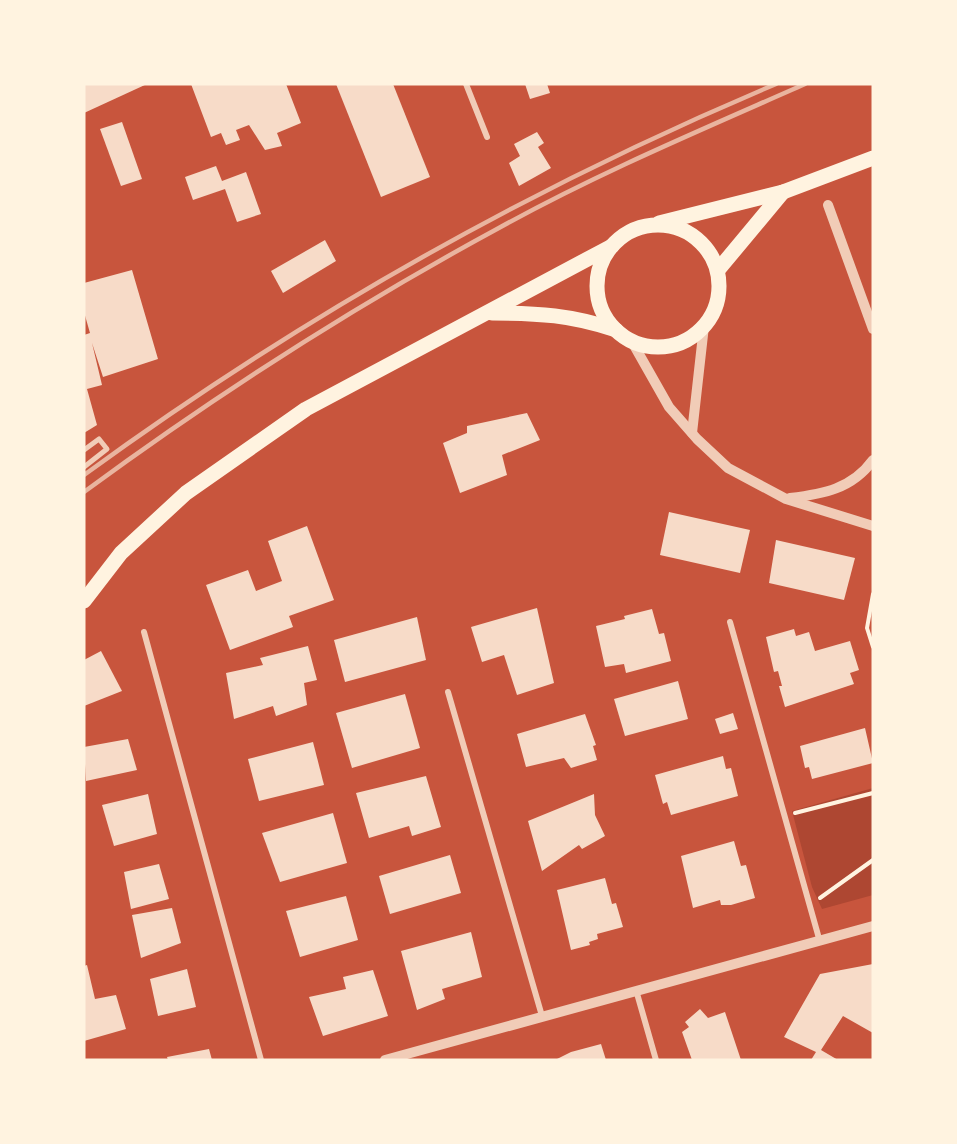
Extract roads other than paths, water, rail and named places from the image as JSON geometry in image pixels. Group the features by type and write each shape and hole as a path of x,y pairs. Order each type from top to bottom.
{"main road":[{"path":"84,601 121,553 186,493 306,409 612,246 636,229 783,192 873,158"},
{"path":"718,270 783,192"},
{"path":"612,246 603,259 597,289 607,318 617,330 631,340 654,346 678,344 704,326 716,304 718,270 706,247 690,234 671,226 650,225"},
{"path":"489,312 546,312 582,318 617,330"}],"street":[{"path":"466,84 487,137"},
{"path":"828,205 873,329"},
{"path":"692,433 704,326"},
{"path":"631,340 669,406 692,433 728,468 786,499 873,526"},
{"path":"84,450 99,439 107,449 84,467"},
{"path":"786,499 826,494 852,482 873,460"},
{"path":"730,622 820,942"},
{"path":"144,632 261,1060"},
{"path":"448,692 542,1016"},
{"path":"385,1060 873,926"},
{"path":"636,990 656,1060"}],"railway":[{"path":"84,475 165,417 248,362 419,259 595,166 776,84"},
{"path":"84,492 184,421 286,353 443,259 534,209 611,171 805,84"}]}
